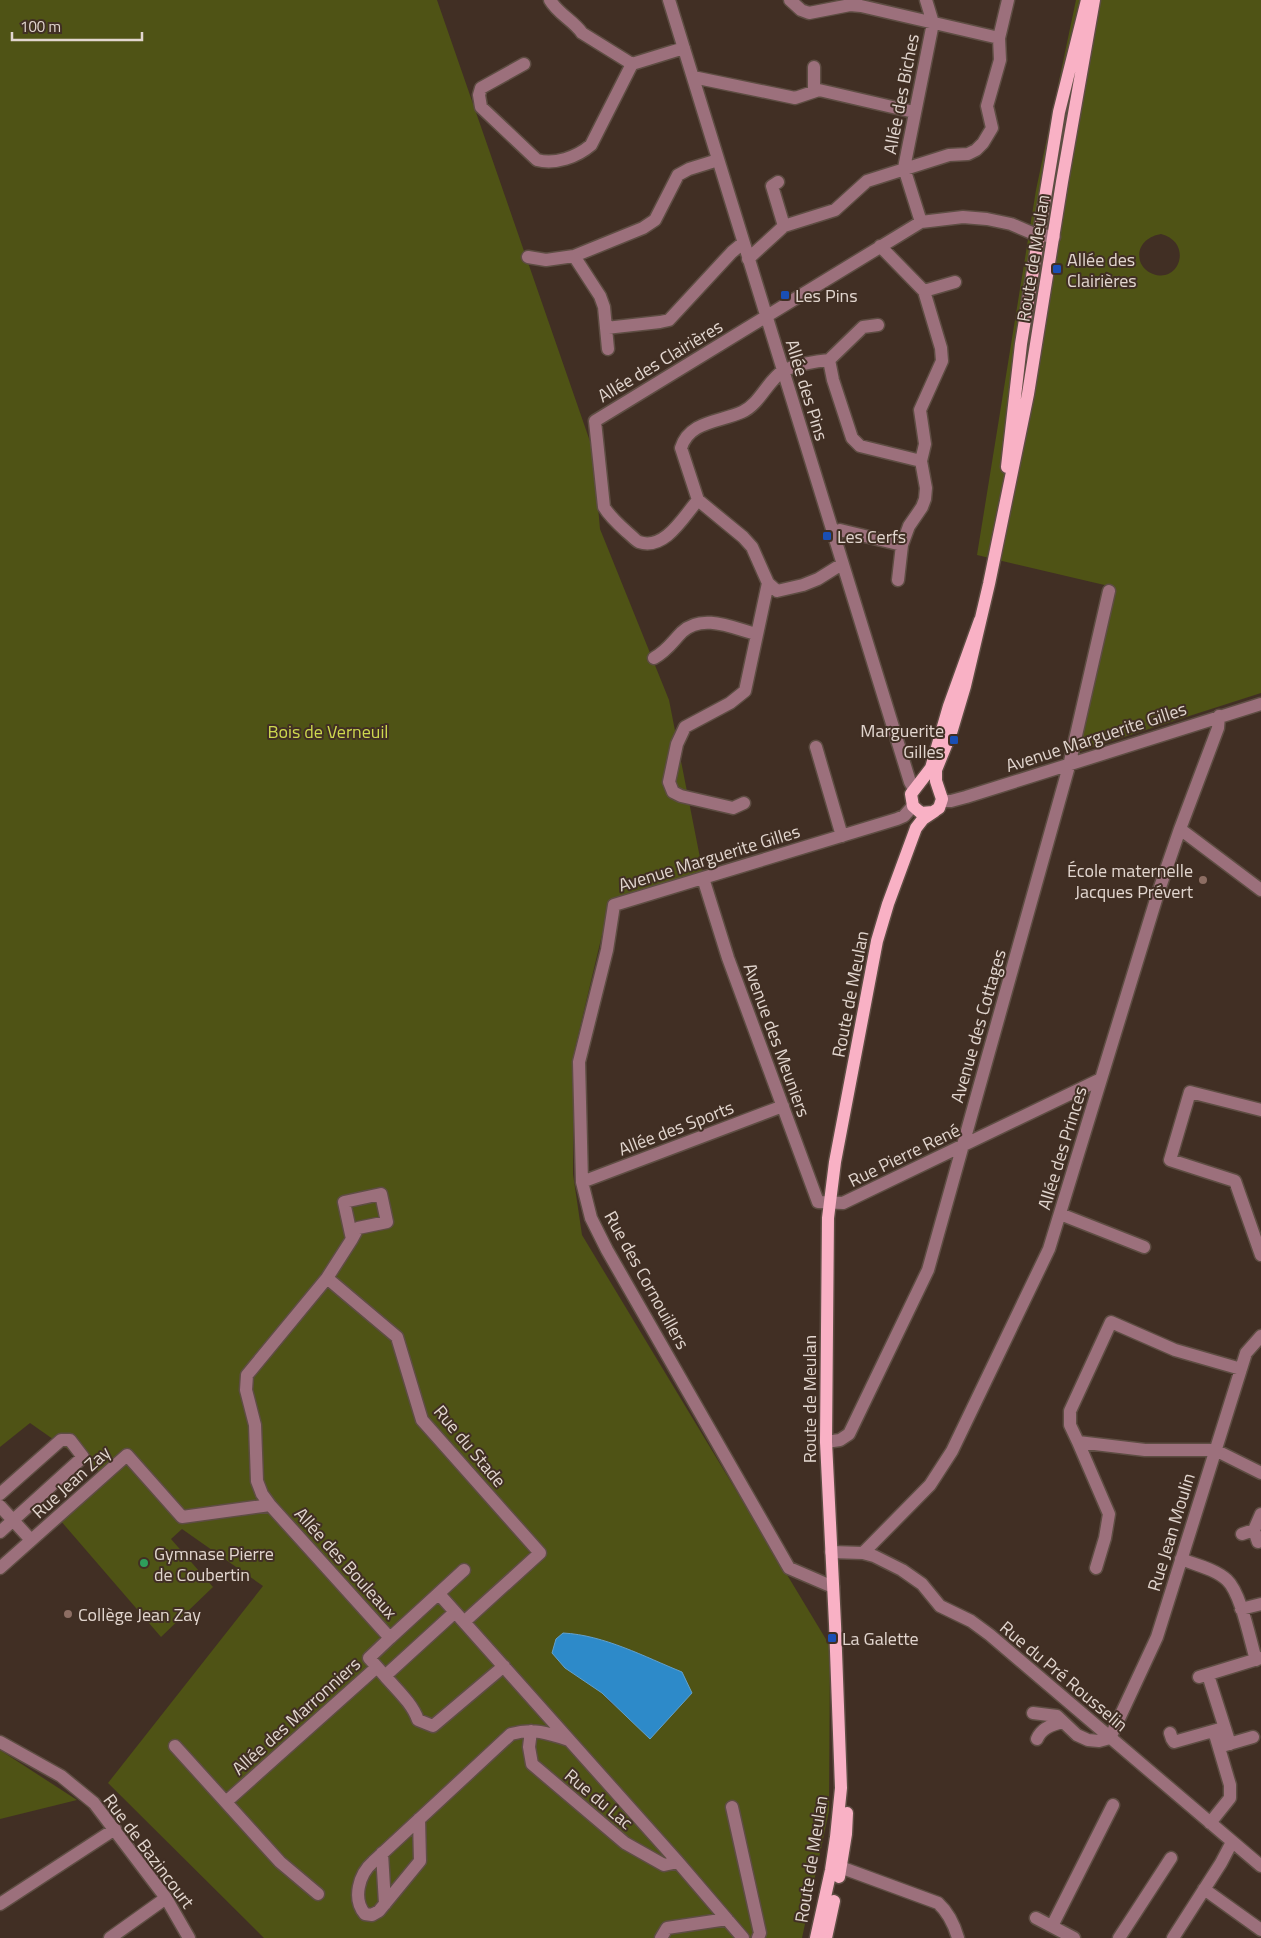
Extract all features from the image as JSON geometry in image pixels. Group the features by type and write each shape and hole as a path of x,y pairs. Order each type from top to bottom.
{"main road":[{"name":"Route de Meulan","path":"1001,520 1016,384 1040,229 1064,86 1087,0"},
{"name":"Route de Meulan","path":"939,788 935,777 936,770 955,720 980,620 1028,394 1094,0"},
{"name":"Route de Meulan","path":"916,786 928,773 933,762 948,706 980,620"},
{"path":"930,783 939,788 942,795 938,806 923,814 914,807 910,798 916,786 930,783"},
{"name":"Route de Meulan","path":"826,1938 846,1834 848,1786 829,1442 833,1250 832,1203 884,944 903,866 916,828 938,806"},
{"name":"Route de Meulan","path":"914,807 916,828"},
{"name":"Route de Meulan","path":"816,1938 831,1870 841,1788 833,1587 835,1552"}],"street":[{"path":"550,0 556,9 582,33 632,64"},
{"name":"Allée des Pins","path":"669,0 910,782 916,786"},
{"path":"790,0 801,10 808,13 850,5 861,6 998,38"},
{"name":"Allée des Biches","path":"921,222 904,168 933,23 926,0"},
{"path":"748,259 784,226 835,210 867,181 949,155 968,154 976,150 983,143 992,128 987,106 1000,60 998,38 1008,0"},
{"path":"524,64 481,88 479,95 481,108 537,160 548,163 582,153 591,145 632,64 684,48"},
{"path":"814,66 814,91"},
{"path":"692,77 795,98 819,90 914,112"},
{"path":"528,257 546,260 574,256 643,228 655,220 678,175 689,169 718,160"},
{"path":"778,182 772,186 784,226"},
{"name":"Allée des Clairières","path":"698,500 663,539 654,543 639,542 609,516 604,507 595,421 921,222 963,217 1055,232"},
{"path":"606,328 669,320 732,252 743,243"},
{"path":"880,246 924,291 941,348 942,361 920,410 924,444 921,460 926,488 925,499 902,545 898,580"},
{"path":"574,256 600,296 604,307 608,348"},
{"path":"924,291 955,282"},
{"path":"842,564 818,579 803,585 777,590 768,583 752,547 743,537 698,500 681,448 684,440 692,430 699,426 744,412 783,371 817,361 828,360 863,327 878,325"},
{"path":"828,360 852,438 860,446 921,460"},
{"path":"833,532 840,530 902,545"},
{"path":"744,803 732,808 681,796 673,792 669,782 677,744 685,727 730,702 745,691 768,583"},
{"name":"Avenue des Cottages","path":"829,1442 845,1438 849,1434 928,1270 1069,766 1109,591"},
{"path":"654,658 666,651 688,627 697,622 710,622 756,634"},
{"name":"Avenue Marguerite Gilles","path":"938,806 1261,704"},
{"name":"Allée des Princes","path":"863,1553 930,1485 952,1451 1049,1249 1180,829 1218,728 1219,716"},
{"path":"816,748 842,836"},
{"name":"Avenue Marguerite Gilles","path":"614,906 897,819 904,816 914,807"},
{"path":"897,819 908,827 910,842"},
{"path":"1180,829 1261,890"},
{"name":"Avenue des Meuniers","path":"703,878 728,958 818,1202 832,1203"},
{"name":"Rue des Cornouillers","path":"614,906 607,950 579,1062 582,1182 591,1218 607,1250 789,1568 833,1587"},
{"name":"Rue Pierre René","path":"832,1203 843,1204 1101,1079"},
{"path":"1261,1110 1190,1092 1170,1160 1235,1181 1261,1255"},
{"name":"Allée des Sports","path":"582,1182 783,1106"},
{"path":"1060,1214 1144,1247"},
{"name":"Allée des Bouleaux","path":"352,1239 327,1278 247,1375 246,1390 255,1425 257,1481 262,1494 270,1504 390,1638 464,1570"},
{"name":"Rue du Stade","path":"327,1278 397,1337 422,1420 540,1553 464,1622"},
{"path":"1096,1568 1105,1538 1109,1514 1070,1425 1070,1411 1111,1322 1175,1350 1241,1368"},
{"name":"Rue Jean Moulin","path":"1110,1738 1157,1637 1214,1450 1246,1353 1261,1336"},
{"path":"0,1494 61,1440 70,1440 83,1457 0,1532"},
{"path":"1078,1442 1145,1450 1214,1450 1261,1473"},
{"name":"Rue Jean Zay","path":"0,1568 127,1455 182,1516 270,1504"},
{"path":"0,1506 31,1540"},
{"path":"1251,1535 1261,1514"},
{"name":"Rue du Pré Rousselin","path":"835,1552 863,1553 874,1556 902,1570 922,1584 940,1606 971,1621 1261,1866"},
{"path":"1181,1559 1212,1571 1226,1580 1236,1591 1241,1609 1256,1641 1259,1659 1204,1676 1224,1746 1230,1785 1230,1798 1210,1824"},
{"path":"439,1594 678,1862 743,1938"},
{"path":"1241,1609 1261,1604"},
{"name":"Allée des Marronniers","path":"226,1801 454,1613"},
{"path":"390,1638 369,1658 408,1702 418,1720 433,1726 504,1666"},
{"path":"1033,1713 1057,1716 1077,1735 1088,1740 1099,1741 1110,1738"},
{"path":"1036,1739 1043,1730 1054,1723 1063,1722"},
{"path":"1170,1733 1174,1742 1219,1729"},
{"path":"419,1818 420,1861 385,1904 372,1915 365,1914 360,1909 358,1896 366,1868 419,1818 512,1734 531,1731 544,1732 569,1740"},
{"name":"Rue du Lac","path":"531,1731 529,1747 532,1764 624,1844 664,1865 678,1862"},
{"path":"1224,1746 1253,1737"},
{"name":"Rue de Bazincourt","path":"0,1742 61,1776 94,1803 166,1898 189,1938"},
{"path":"175,1746 280,1862 318,1894"},
{"path":"1052,1926 1112,1805"},
{"path":"732,1807 760,1932 758,1938"},
{"path":"0,1904 115,1829"},
{"path":"1173,1938 1232,1842"},
{"path":"382,1853 385,1904"},
{"path":"1119,1938 1171,1858"},
{"path":"840,1868 938,1903 954,1923 958,1938"},
{"path":"1204,1890 1261,1930"},
{"path":"110,1938 166,1898"},
{"path":"1036,1918 1074,1938"},
{"path":"661,1938 667,1928 727,1919"}],"green space":[{"name":"Bois de Verneuil","path":"0,0 437,0 593,450 600,529 669,700 703,873 610,901 574,1053 573,1174 582,1235 830,1646 829,1811 802,1938 264,1938 108,1783 263,1586 182,1529 171,1539 213,1587 161,1637 60,1520 110,1479 30,1423 0,1447","holes":["563,1633 609,1642 682,1672 624,1713 602,1693 585,1681"]},
{"path":"1076,0 1261,0 1261,693 1074,753 1113,587 977,555 1036,190","holes":["1161,234 1171,238 1177,245 1180,253 1176,268 1170,273 1162,275 1149,272 1140,261 1141,246 1148,239 1156,235"]},
{"path":"0,1750 77,1800 0,1819"}],"water":[{"path":"563,1633 609,1642 682,1672 692,1693 650,1739 602,1693 565,1668 552,1653 556,1639"}],"place":[{"name":"Allée des Clairières","path":"1057,269"},
{"name":"Les Pins","path":"785,295"},
{"name":"Les Cerfs","path":"827,536"},
{"name":"Marguerite Gilles","path":"954,740"},
{"name":"École maternelle Jacques Prévert","path":"1203,880"},
{"name":"Gymnase Pierre de Coubertin","path":"144,1563"},
{"name":"Collège Jean Zay","path":"68,1614"},
{"name":"La Galette","path":"832,1638"}]}
